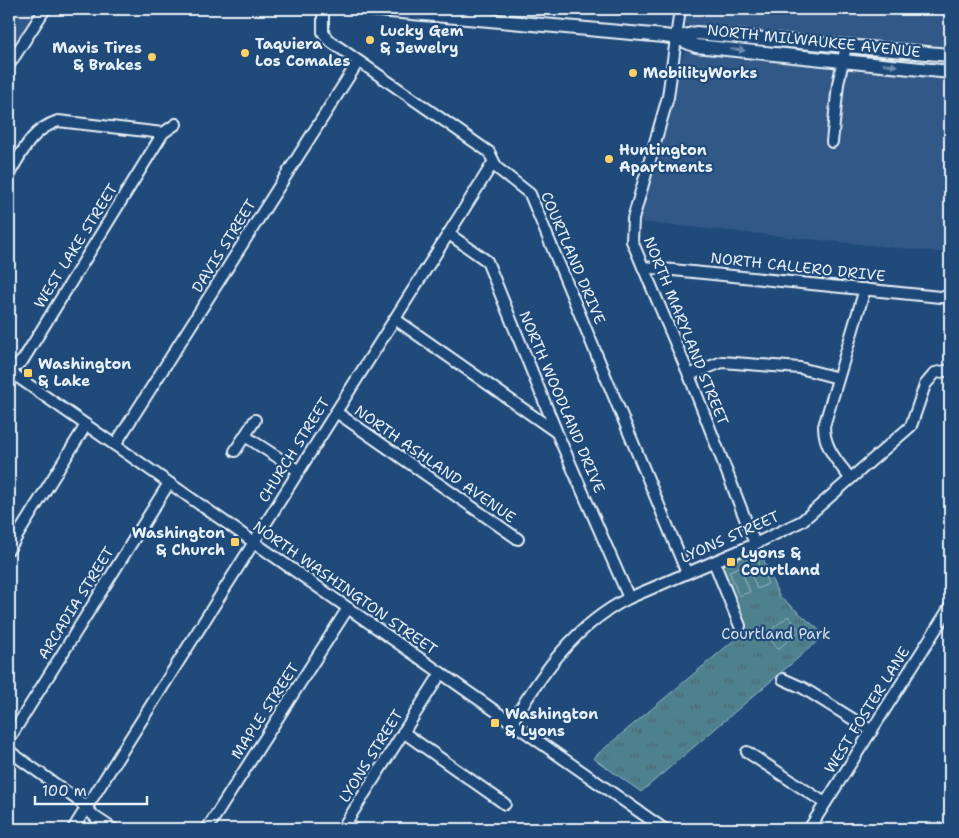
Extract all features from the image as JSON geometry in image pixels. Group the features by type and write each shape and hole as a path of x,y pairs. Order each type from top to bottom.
{"main road":[{"name":"NORTH MILWAUKEE AVENUE","path":"368,9 677,38 696,46 842,59 950,72"},
{"name":"NORTH MILWAUKEE AVENUE","path":"677,38 696,33 950,55"}],"street":[{"path":"9,65 45,9"},
{"name":"COURTLAND DRIVE","path":"323,9 323,32 327,39 489,152 497,168 525,189 534,201 687,573"},
{"name":"NORTH MARYLAND STREET","path":"680,9 668,97 632,226 632,241 689,375 755,544"},
{"path":"832,142 842,59 846,46"},
{"name":"DAVIS STREET","path":"115,445 358,62"},
{"path":"9,174 32,137 44,126 58,121 163,132 176,124"},
{"name":"WEST LAKE STREET","path":"9,372 24,360 163,132"},
{"name":"CHURCH STREET","path":"73,829 494,163"},
{"name":"NORTH WOODLAND DRIVE","path":"449,234 487,261 557,433 629,598"},
{"name":"NORTH CALLERO DRIVE","path":"643,267 950,298"},
{"path":"850,478 830,451 824,437 824,426 865,289"},
{"path":"395,319 557,433"},
{"path":"689,375 722,362 800,368 838,378"},
{"name":"LYONS STREET","path":"512,722 562,648 610,608 755,544 802,521 911,426 925,385 934,373 950,370"},
{"name":"NORTH WASHINGTON STREET","path":"9,372 664,829"},
{"name":"NORTH ASHLAND AVENUE","path":"336,412 518,539"},
{"path":"235,451 256,420"},
{"path":"9,549 86,425"},
{"path":"245,436 299,471"},
{"name":"ARCADIA STREET","path":"9,738 169,483"},
{"path":"714,562 740,626"},
{"name":"WEST FOSTER LANE","path":"809,829 950,607"},
{"name":"MAPLE STREET","path":"207,829 348,608"},
{"name":"LYONS STREET","path":"348,827 403,732 441,673"},
{"path":"783,679 804,688 872,730"},
{"path":"403,732 505,804"},
{"path":"9,751 113,829"},
{"path":"748,752 825,803"}],"shaded area":[{"path":"9,9 36,9 9,53"},
{"path":"685,9 950,9 950,51 890,42 830,40 693,29 686,24"},
{"path":"690,49 950,78 950,253 638,222 681,61 684,53"}],"green space":[{"name":"Courtland Park","path":"760,551 779,596 825,635 641,792 593,758 733,641 745,626 721,566"},
{"path":"758,560 768,584 757,589 747,564"},
{"path":"740,567 750,592 739,596 729,571"},
{"path":"788,616 800,631 778,649 766,634"}],"place":[{"name":"Lucky Gem & Jewelry","path":"370,40"},
{"name":"Taquiera Los Comales","path":"245,53"},
{"name":"Mavis Tires & Brakes","path":"152,57"},
{"name":"MobilityWorks","path":"633,73"},
{"name":"Huntington Apartments","path":"609,159"},
{"name":"Washington & Lake","path":"28,373"},
{"name":"Washington & Church","path":"235,542"},
{"name":"Lyons & Courtland","path":"731,562"},
{"name":"Washington & Lyons","path":"495,723"}]}
